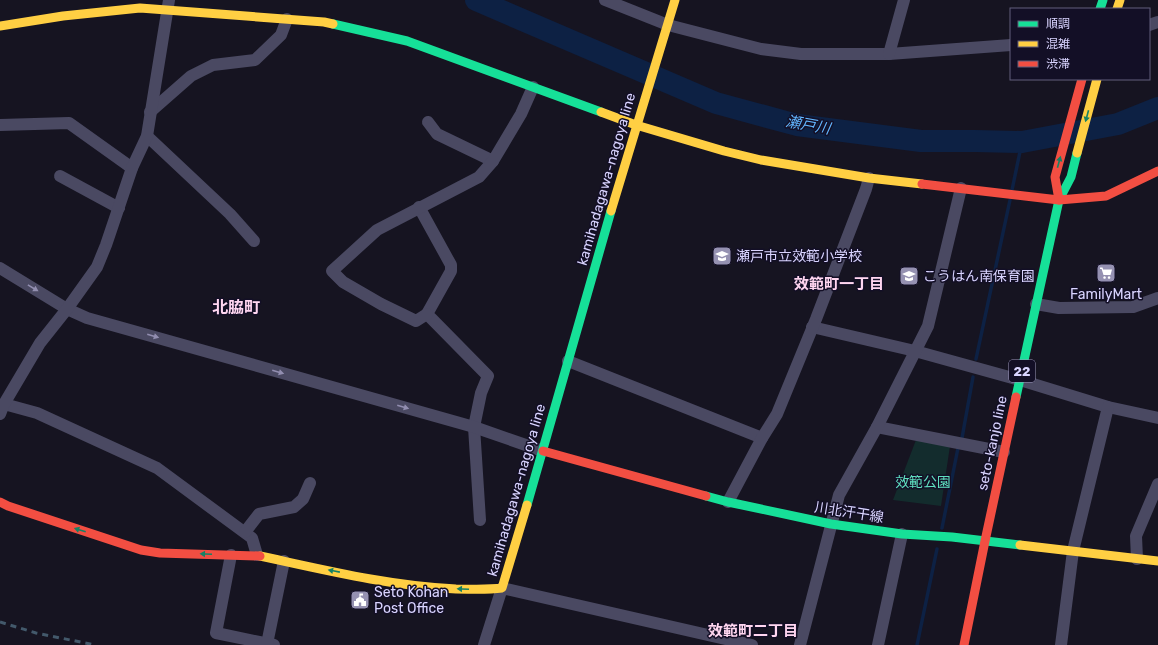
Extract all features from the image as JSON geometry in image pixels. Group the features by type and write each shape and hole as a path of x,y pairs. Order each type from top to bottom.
{"main road":[{"name":"kamihadagawa-nagoya line","path":"0,502 8,506 141,550 160,553 257,555 396,583 433,588 489,590 502,588 543,451 636,125 675,0"},
{"path":"0,26 63,16 168,5 324,22 407,41 636,125 724,151 761,160 869,178 1059,200 1106,196 1158,171"},
{"name":"seto-kanjo line","path":"1059,200 1055,177 1082,80"},
{"name":"seto-kanjo line","path":"964,645 1059,200 1071,177 1097,80"},
{"name":"川北汗干線","path":"543,451 728,502 831,524 902,534 952,537 1158,562"}],"street":[{"path":"605,0 668,25 761,48 801,54 889,54 1010,45"},
{"path":"889,54 900,1"},
{"path":"168,5 147,136 132,168 97,267 40,343 2,409 37,413 157,468 252,538 257,555"},
{"path":"150,112 196,73 213,65 255,60 281,35 287,19"},
{"path":"419,208 450,265 451,271 426,314 416,321 381,304 342,282 332,271 377,230 419,208 479,177 493,161 521,114 533,87"},
{"path":"428,122 437,134 493,161"},
{"path":"0,125 70,123 132,168"},
{"path":"147,136 230,214 254,241"},
{"path":"60,176 118,208"},
{"path":"728,502 762,438 777,414 866,189 869,178"},
{"path":"800,645 839,495 877,427 928,326 961,188"},
{"path":"0,268 67,309 86,318 474,427 543,451"},
{"path":"1036,304 1059,308 1133,307 1158,298"},
{"path":"426,314 488,376 481,393 474,427 480,520"},
{"path":"812,327 915,351 1020,380 1108,407 1158,418"},
{"path":"568,361 762,438"},
{"path":"1061,645 1073,551 1108,407"},
{"path":"877,427 1004,452"},
{"path":"245,532 259,514 294,507 303,499 310,483"},
{"path":"1137,559 1136,536 1158,484"},
{"path":"878,645 902,534"},
{"path":"232,555 216,633 271,644 284,561"},
{"path":"484,645 502,588 752,645"}],"green space":[{"name":"效範公園","path":"916,440 950,446 941,506 893,500"}],"waterway":[{"name":"瀬戸川","path":"476,0 716,103 797,125 921,141 1022,142 1118,124 1158,108"},
{"path":"1012,190 1022,142"},
{"path":"976,359 1010,200"},
{"path":"962,438 973,377"},
{"path":"942,528 958,448"},
{"path":"917,645 937,549"}],"railway":[{"path":"0,622 36,633 95,645"}],"traffic: fast":[{"path":"1100,8 1103,0"},
{"path":"333,24 407,41 601,112"},
{"path":"1016,397 1059,200 1071,177 1077,153"},
{"path":"527,505 611,211"},
{"path":"706,496 831,524 902,534 952,537 1020,545"}],"traffic: slow":[{"path":"611,211 675,0"},
{"path":"1117,8 1120,0"},
{"path":"0,26 63,16 140,8 324,22 333,24"},
{"path":"1077,153 1097,80"},
{"path":"601,112 636,125 724,151 761,160 869,178 922,184"},
{"path":"260,556 358,577 407,585 456,589 502,588 527,505"},
{"path":"1020,545 1158,561"}],"traffic: jam":[{"path":"1059,200 1055,177 1082,80"},
{"path":"922,184 1059,200 1106,196 1158,171"},
{"path":"964,645 1016,397"},
{"path":"543,451 706,496"},
{"path":"0,502 8,506 141,550 160,553 260,556"}],"place":[{"name":"瀬戸市立效範小学校","path":"722,256"},
{"name":"FamilyMart","path":"1106,273"},
{"name":"こうはん南保育園","path":"909,276"},
{"name":"Seto Kohan Post Office","path":"360,600"}],"district":[{"name":"效範町一丁目","path":"839,284"},
{"name":"北脇町","path":"236,307"},
{"name":"效範町二丁目","path":"753,631"}]}
